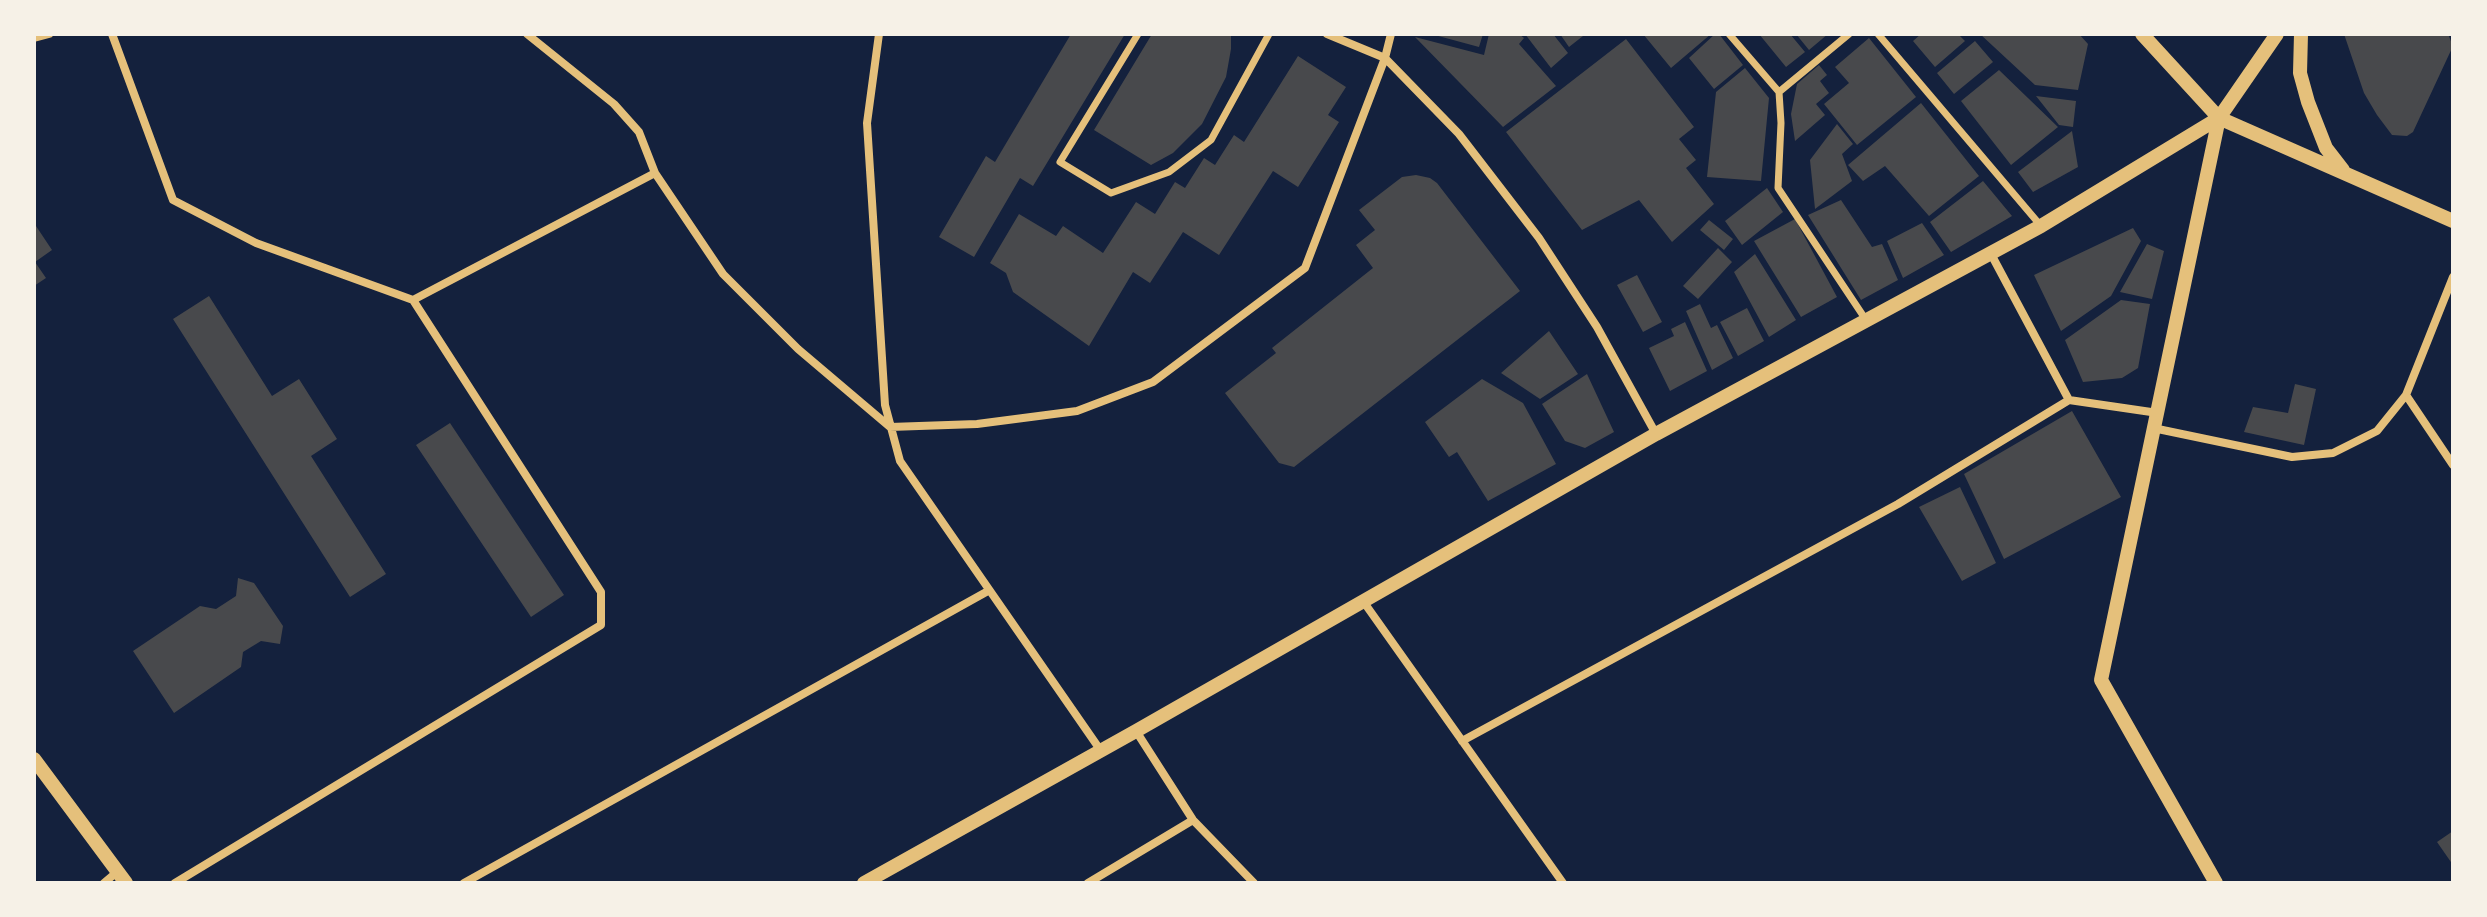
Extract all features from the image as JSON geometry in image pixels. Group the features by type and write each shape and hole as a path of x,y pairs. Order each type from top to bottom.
{"street":[{"path":"34,38 49,34"},
{"path":"112,34 173,200 256,243 413,300 601,592 601,625 175,883"},
{"path":"527,34 614,104 639,132 655,173 723,274 798,349 890,427 977,424 1077,411 1153,382 1305,268 1385,58 1391,34"},
{"path":"879,34 867,123 885,405 900,461 1101,751"},
{"path":"1138,34 1060,162 1111,193 1169,172 1211,140 1269,34"},
{"path":"1327,34 1385,58 1459,134 1539,238 1597,327 1656,434"},
{"path":"1729,34 1779,92 1778,188 1868,322"},
{"path":"1779,92 1849,34"},
{"path":"1878,34 2041,226"},
{"path":"2142,34 2219,118 2453,221"},
{"path":"2216,883 2101,680 2219,118 2277,34"},
{"path":"2301,34 2300,73 2308,102 2326,148 2346,174"},
{"path":"864,883 1656,434 2041,226 2219,118"},
{"path":"413,300 655,173"},
{"path":"1991,254 2069,400"},
{"path":"2152,428 2292,457 2333,453 2377,431 2406,395 2453,277"},
{"path":"2406,395 2453,465"},
{"path":"1462,741 1898,504 2069,400 2158,413"},
{"path":"464,883 988,591"},
{"path":"1363,601 1563,883"},
{"path":"1136,731 1193,820 1254,883"},
{"path":"34,759 121,877 104,883"},
{"path":"1088,883 1193,820"}],"building":[{"path":"1071,34 1125,34 1033,186 1020,178 974,257 939,237 986,156 995,162"},
{"path":"1152,34 1231,34 1231,49 1226,77 1202,124 1173,153 1151,165 1094,130"},
{"path":"1431,34 1483,34 1479,47"},
{"path":"1489,34 1519,34 1524,38 1519,44 1556,86 1503,127 1415,37 1484,55"},
{"path":"1525,34 1553,34 1568,53 1551,68"},
{"path":"1560,34 1581,34 1583,36 1569,47"},
{"path":"1643,34 1711,34 1671,68"},
{"path":"1715,34 1719,34 1743,65 1714,89 1689,58"},
{"path":"1759,34 1790,34 1805,52 1786,67"},
{"path":"1796,34 1828,34 1809,50"},
{"path":"1921,34 1958,34 1965,41 1935,67 1913,41"},
{"path":"1980,34 2079,34 2088,44 2078,90 2035,85"},
{"path":"2344,34 2448,34 2453,46 2413,132 2407,136 2392,135 2377,115 2364,93"},
{"path":"1869,38 1916,97 1857,145 1824,104 1849,83 1835,67"},
{"path":"1626,39 1694,127 1679,139 1696,160 1686,168 1714,204 1672,242 1639,200 1582,230 1506,132"},
{"path":"1975,41 1993,62 1954,94 1937,73"},
{"path":"1298,56 1346,87 1328,115 1339,122 1298,187 1273,171 1219,255 1183,232 1150,283 1133,272 1089,346 1013,292 1006,273 990,263 1019,214 1056,236 1063,226 1103,253 1136,202 1155,214 1175,182 1185,188 1204,158 1215,165 1234,135 1244,142"},
{"path":"1819,65 1827,75 1820,81 1829,93 1816,104 1825,115 1795,141 1791,114 1797,84"},
{"path":"1745,68 1769,98 1761,181 1707,177 1716,92"},
{"path":"1999,70 2058,127 2011,165 1961,101"},
{"path":"2036,96 2076,101 2073,127 2059,125"},
{"path":"1921,103 1979,176 1929,216 1885,166 1863,181 1848,165"},
{"path":"1837,124 1853,144 1842,154 1852,181 1815,209 1810,160"},
{"path":"2072,131 2078,167 2033,192 2018,172"},
{"path":"1416,175 1437,183 1520,291 1294,467 1279,463 1225,393 1276,353 1272,348 1373,268 1356,245 1375,230 1359,210 1402,177"},
{"path":"1983,181 2012,216 1951,252 1930,222"},
{"path":"1767,188 1783,212 1742,245 1725,221"},
{"path":"1841,200 1872,247 1882,244 1898,280 1861,300 1808,215"},
{"path":"1795,219 1837,297 1801,317 1754,241"},
{"path":"1709,220 1733,239 1724,250 1700,230"},
{"path":"34,223 52,250 35,262 46,278 34,286"},
{"path":"1922,223 1944,255 1903,278 1887,241"},
{"path":"2133,228 2141,241 2111,296 2061,331 2034,275"},
{"path":"2147,244 2164,251 2152,299 2120,292"},
{"path":"1718,248 1732,262 1698,299 1683,286"},
{"path":"1755,254 1796,320 1769,337 1734,272"},
{"path":"1637,275 1662,322 1643,332 1617,285"},
{"path":"209,296 272,396 299,379 337,439 311,456 386,574 350,597 173,319"},
{"path":"2121,300 2150,304 2138,368 2122,378 2083,382 2065,340"},
{"path":"1700,304 1711,328 1717,325 1733,358 1712,370 1686,311"},
{"path":"1747,308 1764,341 1738,356 1720,322"},
{"path":"1685,322 1707,371 1670,391 1649,348 1674,336 1671,329"},
{"path":"1549,331 1578,374 1540,399 1501,373"},
{"path":"1587,374 1614,432 1585,448 1565,441 1542,404"},
{"path":"1482,379 1523,403 1556,464 1488,501 1457,452 1449,457 1425,422"},
{"path":"2295,384 2316,389 2304,445 2244,432 2253,407 2288,413"},
{"path":"2072,411 2121,497 2004,559 1964,474"},
{"path":"450,423 564,595 531,617 416,445"},
{"path":"1960,487 1996,563 1962,581 1919,507"},
{"path":"238,578 254,583 283,626 280,644 261,641 243,652 241,667 174,713 133,651 200,606 216,609 236,596"},
{"path":"2453,831 2453,865 2437,842"}]}
